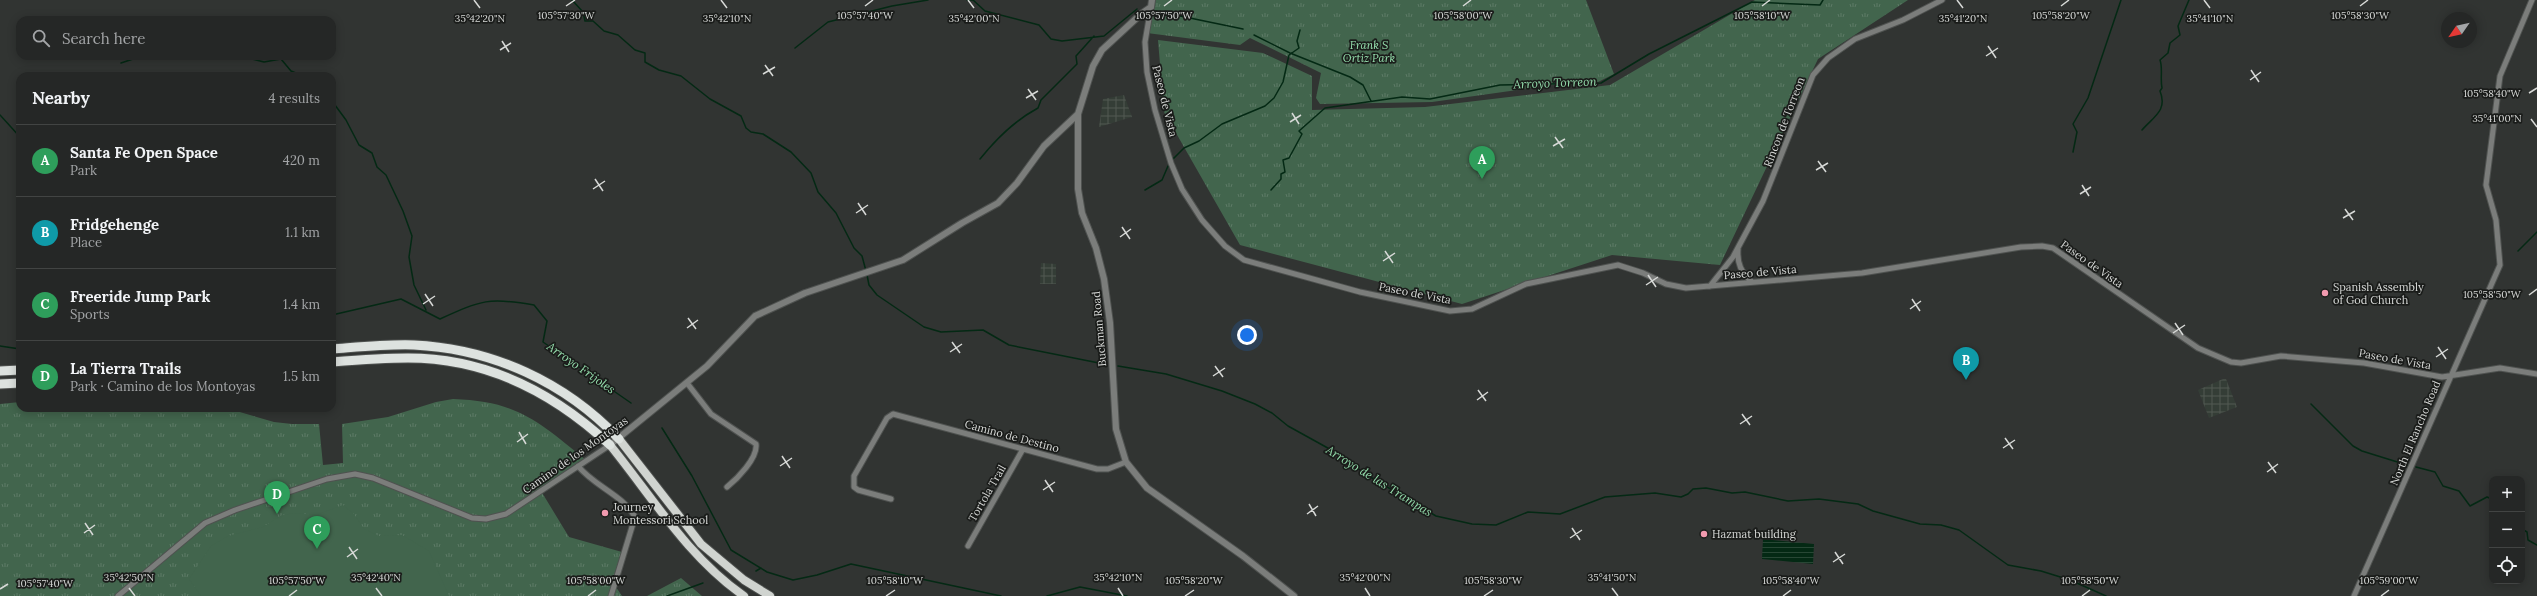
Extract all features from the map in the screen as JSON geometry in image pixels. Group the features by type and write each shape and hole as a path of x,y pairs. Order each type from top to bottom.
{"highway":[{"path":"336,349 414,345 462,351 493,359 530,374 566,394 604,423 619,439 701,544 740,577 770,596"},
{"path":"336,362 421,358 456,363 492,372 548,396 569,410 610,445 686,545 716,575 744,596"},
{"path":"0,371 16,370"},
{"path":"0,384 16,383"}],"street":[{"path":"1151,7 1152,0"},
{"name":"Rincon de Torreon","path":"1710,286 1733,257 1773,179 1813,75 1828,58 1855,39 1903,20 1942,0"},
{"name":"North El Rancho Road","path":"2354,596 2500,265 2496,220 2486,185 2500,76 2532,0"},
{"name":"Buckman Road","path":"1151,7 1115,36 1102,50 1093,66 1078,114 1078,189 1082,213 1096,248 1104,279 1110,330 1116,430 1126,462 1147,488 1243,556 1294,596"},
{"name":"Paseo de Vista","path":"1151,7 1145,42 1147,72 1155,110 1171,163 1182,189 1202,220 1225,246 1244,260 1354,290 1450,311 1472,309 1526,284 1618,265 1644,273 1666,284 1686,288 1862,273 2021,247 2042,246 2068,257 2112,290 2192,344 2222,360 2241,363 2281,356 2346,361 2417,374 2450,377 2500,368 2537,374"},
{"name":"Camino de los Montoyas","path":"118,596 204,523 235,510 327,479 355,474 373,478 455,513 472,518 486,519 506,514 619,439 715,358 747,321 765,309 903,260 957,226 998,203 1017,183 1044,146 1078,114"},
{"path":"1738,246 1738,260 1742,273 1752,282"},
{"path":"686,383 711,414 756,444 756,450 743,472 727,487"},
{"name":"Camino de Destino","path":"891,499 858,490 853,482 854,476 887,418 893,414 1097,469 1108,469 1126,462"},
{"name":"Tortola Trail","path":"968,546 1023,449"},
{"path":"578,466 587,477 631,509 635,517 611,596"}],"shaded area":[{"path":"1124,95 1132,117 1099,127 1103,99"},
{"path":"1041,263 1056,264 1056,284 1040,284"},
{"path":"2226,379 2237,407 2209,418 2198,390"},
{"path":"1763,539 1814,544 1813,564 1762,559"}],"green space":[{"name":"Frank S Ortiz Park","path":"1151,0 1586,0 1614,74 1592,85 1560,84 1432,102 1320,104 1316,98 1321,73 1250,38 1240,45 1147,33"},
{"path":"1755,0 1908,0 1818,59 1720,265 1612,255 1462,304 1240,245 1164,112 1158,40 1263,53 1312,76 1312,110 1425,107 1610,85"},
{"path":"453,399 475,401 511,409 540,424 586,460 541,491 569,537 622,552 614,584 622,596 0,596 0,404 16,402 16,412 240,412 274,422 319,424 323,465 343,463 342,424 388,417 436,402"},
{"path":"343,505 354,514 364,529 379,536 402,535 429,551 449,596 201,596 189,579 211,546 228,536 263,527 282,515 297,513 316,515"},
{"path":"681,578 702,596 647,596"}],"waterway":[{"name":"Arroyo de las Trampas","path":"572,0 583,12 585,21 593,21 604,31 618,35 635,50 645,53 645,62 659,70 681,76 710,99 741,116 746,128 751,132 763,134 791,152 811,173 818,192 836,213 854,248 862,256 866,271"},
{"path":"795,48 828,22 892,6 928,0"},
{"path":"967,0 973,0 985,11 1039,25 1051,39 1062,41 1104,36 1137,9"},
{"name":"Arroyo Torreon","path":"1271,190 1281,179 1281,174 1285,172 1283,160 1289,158 1302,134 1299,131 1325,108 1402,97 1430,99 1500,85 1601,83 1649,54 1752,2 1820,5 1823,0"},
{"path":"2073,152 2077,132 2073,124 2088,98 2121,0"},
{"path":"2142,130 2161,109 2162,98 2160,91 2162,88 2160,60 2168,53 2170,43 2180,35 2178,26 2189,0"},
{"path":"1156,11 1243,29"},
{"path":"1172,160 1184,148 1199,141 1222,124 1265,106 1274,98 1283,82 1289,55 1299,48 1297,41 1300,30"},
{"path":"1254,35 1290,53 1350,77 1363,85 1371,101"},
{"path":"980,159 1006,130 1021,118 1038,108 1041,100 1077,64 1076,56 1094,36"},
{"path":"121,63 130,60"},
{"path":"256,60 264,62 275,60"},
{"path":"282,60 293,72"},
{"path":"336,106 346,120 359,145 372,153 377,167 386,175 403,211 412,236 409,257 414,285 426,310"},
{"path":"0,115 16,133"},
{"path":"1145,190 1162,180 1168,166"},
{"path":"2518,251 2537,232"},
{"name":"Arroyo de las Trampas","path":"867,275 869,285 877,295 924,327 941,332 983,330 1009,345 1104,364"},
{"name":"Arroyo Frijoles","path":"336,314 401,299 440,319 476,304 486,302 506,301 534,305 547,321 543,342 631,403"},
{"name":"Arroyo Frijoles","path":"0,346 16,348"},
{"name":"Arroyo de las Trampas","path":"1118,366 1166,374 1222,391 1255,404 1272,413 1288,426 1335,452 1367,475 1436,516 1472,524 1496,525 1528,512 1560,514 1605,497 1655,493 1681,497 1688,494 1693,489 1706,488 1732,493 1745,492 1788,501 1819,499 1858,504 1873,511 1920,524 1941,525 1959,530 2008,565 2041,571 2070,580 2106,596"},
{"path":"2311,404 2353,446 2362,451 2407,465"},
{"path":"662,428 692,476 731,550 767,572 793,580 817,575 851,564 1001,596"},
{"path":"2416,467 2435,472 2443,486 2459,491 2470,506 2487,497 2489,498"},
{"path":"2525,531 2527,532 2528,540 2537,545"},
{"path":"756,571 761,568"},
{"path":"667,596 703,583"},
{"path":"1047,596 1080,587 1127,596"}],"place":[{"name":"Santa Fe Open Space","path":"1482,179"},
{"name":"Spanish Assembly of God Church","path":"2325,293"},
{"name":"Fridgehenge","path":"1966,380"},
{"name":"Journey Montessori School","path":"605,513"},
{"name":"La Tierra Trails","path":"277,514"},
{"name":"Hazmat building","path":"1704,534"},
{"name":"Freeride Jump Park","path":"317,549"}]}
